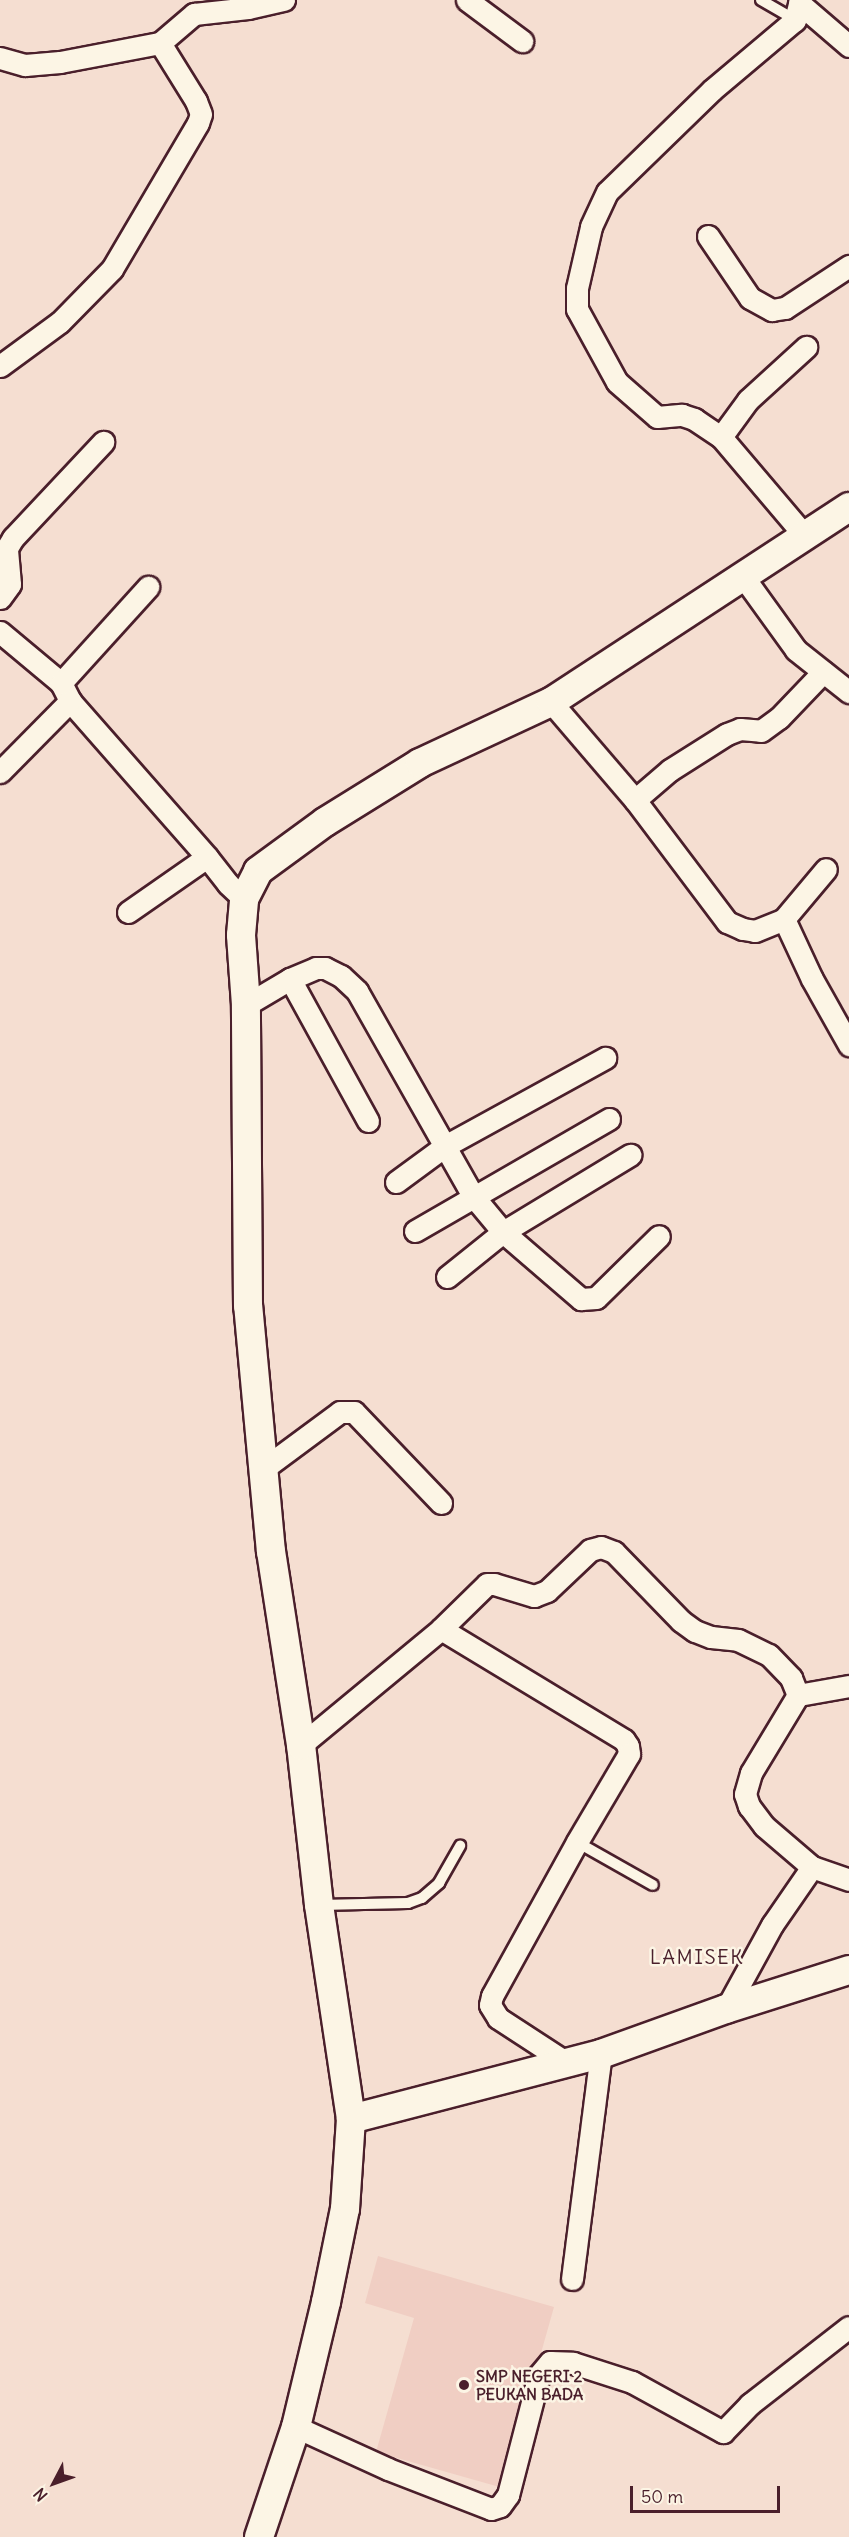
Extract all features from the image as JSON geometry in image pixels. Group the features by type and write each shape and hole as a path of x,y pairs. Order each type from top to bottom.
{"street":[{"path":"0,58 25,65 60,62 160,43 190,7 248,8 284,0"},
{"path":"467,0 522,41"},
{"path":"804,535 721,437 694,419 682,415 657,417 617,382 577,309 577,288 591,227 607,192 798,8 849,46"},
{"path":"0,366 60,322 112,269 133,237 198,123 201,114 196,100 160,43"},
{"path":"708,236 750,298 772,310 785,308 849,266"},
{"path":"721,437 748,400 807,347"},
{"path":"0,598 10,584 7,548 13,538 103,442"},
{"path":"259,2537 296,2427 345,2209 351,2119 319,1905 301,1745 271,1552 248,1306 246,1005 241,935 244,899 258,871 325,822 420,763 551,702 849,507"},
{"path":"742,575 796,650 849,692"},
{"path":"0,772 148,587"},
{"path":"0,632 66,692 228,884 244,899"},
{"path":"635,800 670,770 727,734 740,729 760,730 779,718 823,672"},
{"path":"551,702 635,800 727,922 755,931 784,919 826,869"},
{"path":"128,912 207,857"},
{"path":"784,919 812,979 849,1045"},
{"path":"246,1005 290,979 316,968 325,968 342,976 357,991 473,1196 503,1232 581,1299 596,1298 660,1236"},
{"path":"290,979 368,1121"},
{"path":"396,1182 445,1146 604,1058"},
{"path":"415,1231 609,1119"},
{"path":"447,1277 503,1232 630,1155"},
{"path":"263,1469 340,1412 354,1412 441,1503"},
{"path":"301,1745 441,1629 487,1584 494,1584 527,1596 541,1594 581,1557 601,1547 614,1552 681,1621 695,1631 711,1637 738,1640 769,1655 791,1678 798,1695"},
{"path":"441,1629 627,1743 629,1754 577,1842 492,1996 490,2005 498,2018 567,2063"},
{"path":"849,1686 798,1695 751,1773 745,1794 749,1806 764,1826 812,1867 849,1880"},
{"path":"726,2008 772,1925 812,1867"},
{"path":"351,2119 601,2054 726,2008 849,1970"},
{"path":"572,2279 601,2054"},
{"path":"296,2427 388,2469 491,2509 500,2506 508,2495 539,2374 550,2362 573,2363 632,2382 723,2432 750,2404 849,2328"}],"lane":[{"path":"761,0 798,8"},
{"path":"577,1842 653,1885"},
{"path":"319,1905 408,1903 422,1898 439,1883 460,1846"}],"shaded area":[{"name":"SMP NEGERI 2 PEUKAN BADA","path":"378,2256 554,2307 503,2488 376,2452 414,2318 365,2303"}],"place":[{"name":"SMP NEGERI 2 PEUKAN BADA","path":"464,2385"}],"district":[{"name":"LAMISEK","path":"697,1956"}]}
